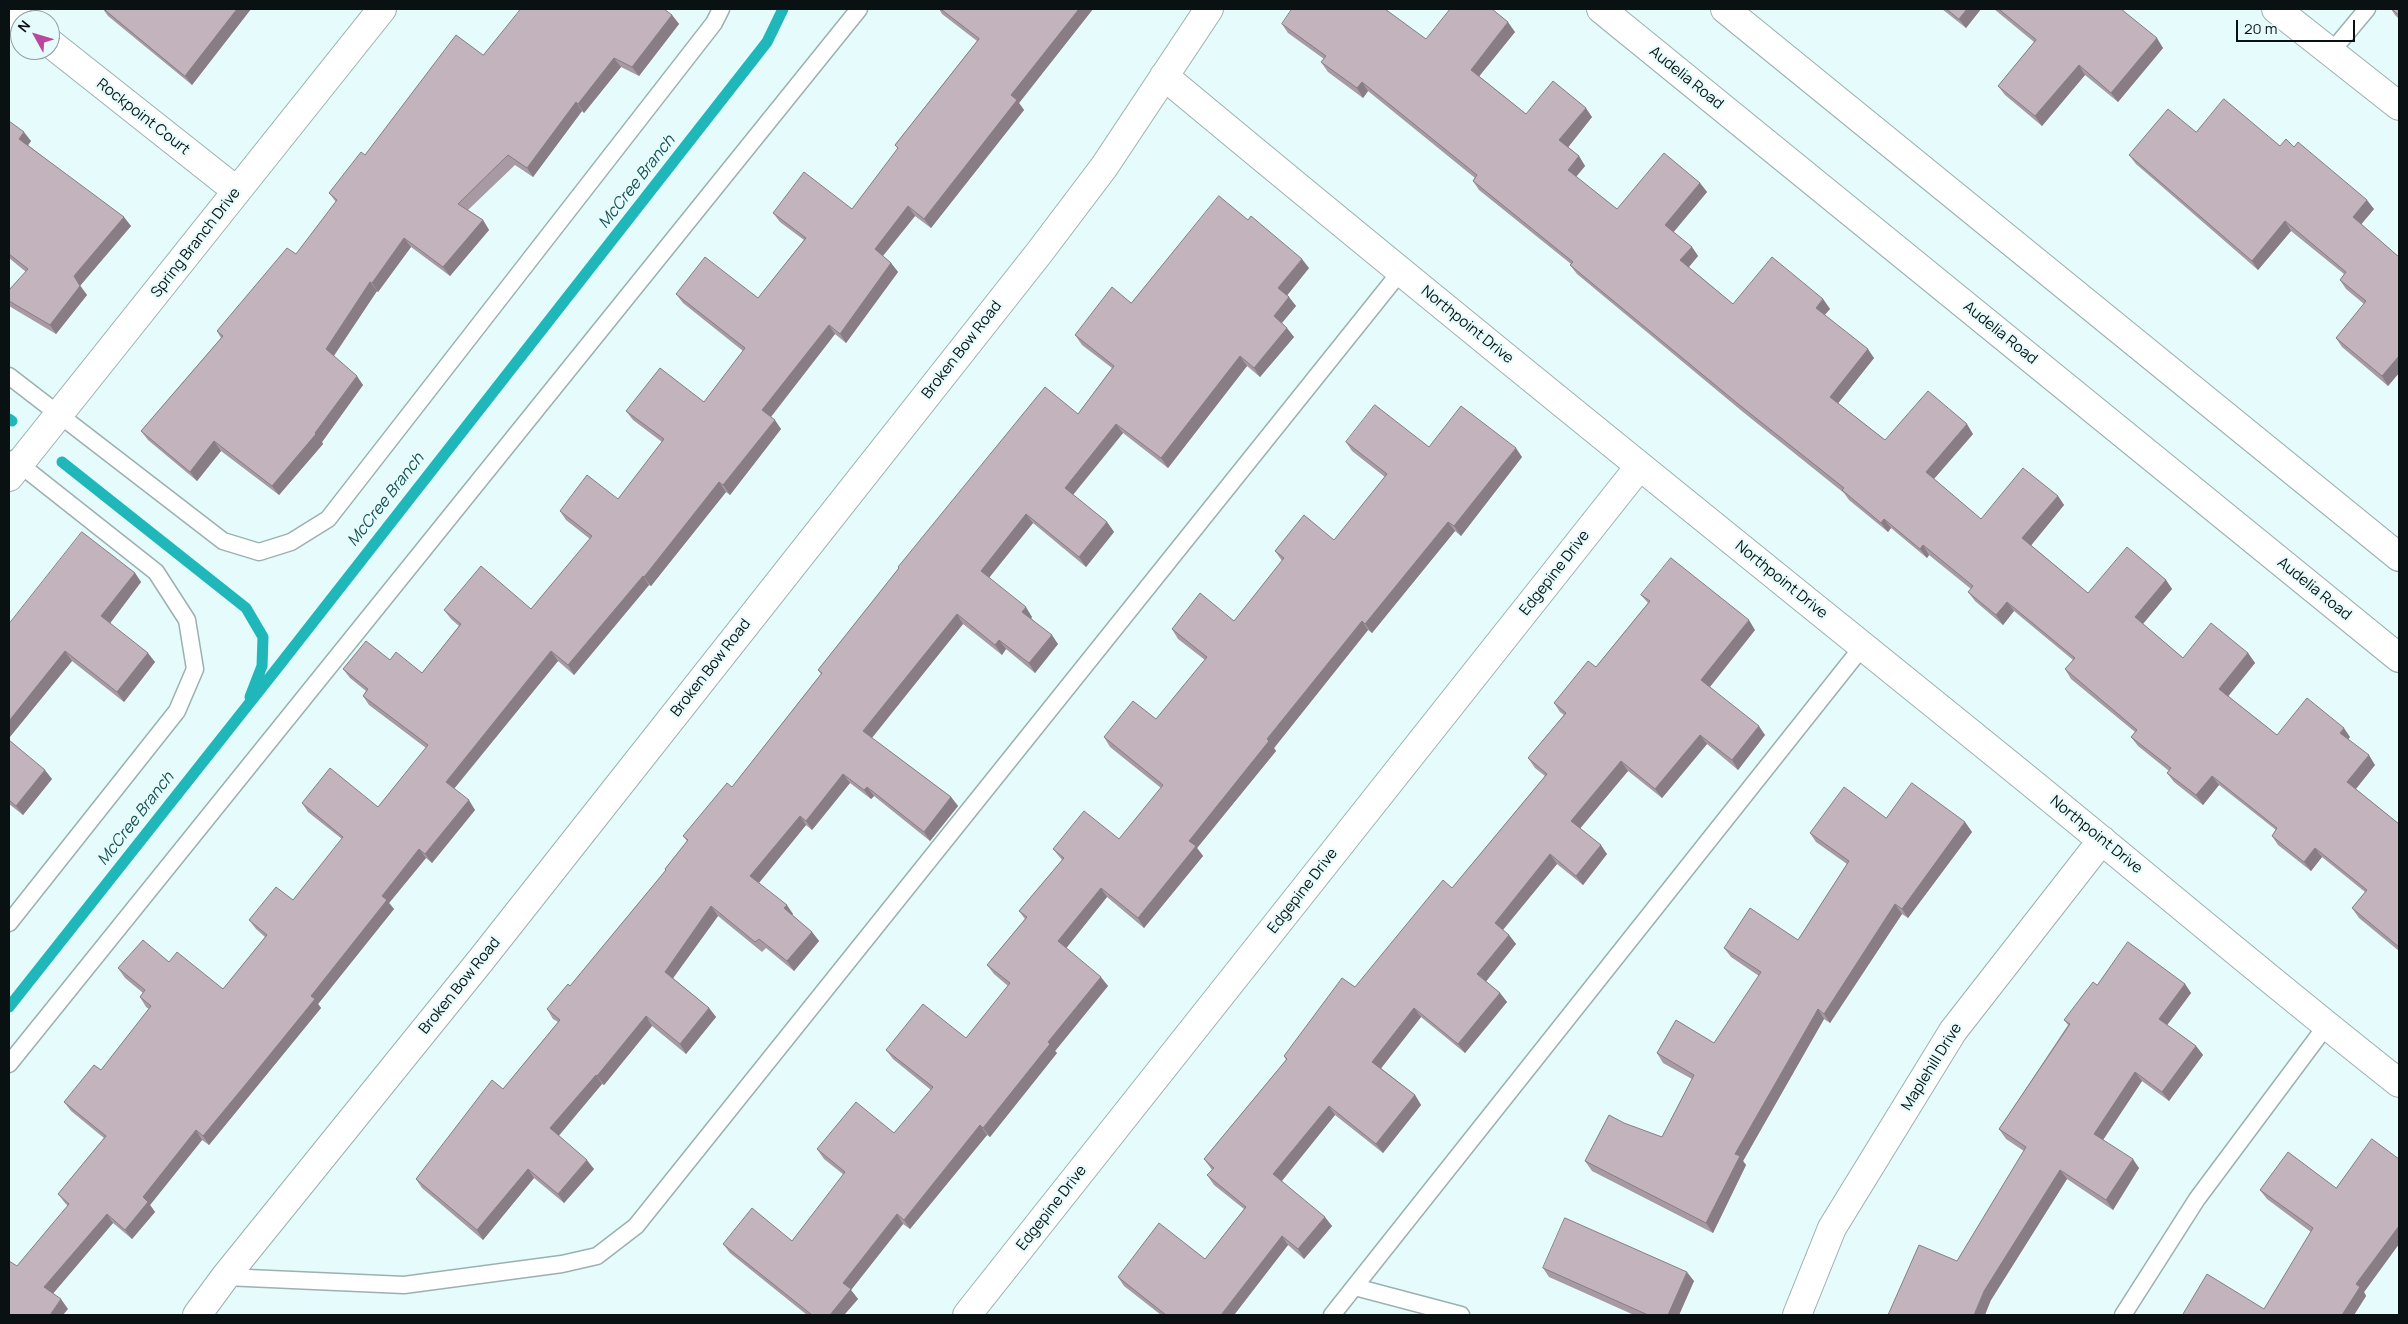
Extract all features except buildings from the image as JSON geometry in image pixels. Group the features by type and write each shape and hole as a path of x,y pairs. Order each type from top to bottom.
{"street":[{"name":"Spring Branch Drive","path":"12,466 58,416 382,9"},
{"name":"Broken Bow Road","path":"197,1315 225,1277 481,960 1039,253 1104,167 1209,9"},
{"name":"Audelia Road","path":"1601,9 2399,658"},
{"path":"1725,9 2399,557"},
{"path":"2276,9 2332,51 2399,106"},
{"name":"Rockpoint Court","path":"60,52 237,191"},
{"name":"Northpoint Drive","path":"1164,76 1639,466 2102,840 2326,1026 2399,1083"},
{"name":"Edgepine Drive","path":"967,1315 1639,466"},
{"name":"Maplehill Drive","path":"1797,1315 1832,1228 1953,1031 2102,840"}],"lane":[{"path":"9,376 58,416 223,541 258,552 290,542 328,519 714,23 721,9"},
{"path":"9,1064 859,9"},
{"path":"2332,51 2367,9"},
{"path":"225,1277 404,1285 562,1264 597,1256 636,1226 1401,271"},
{"path":"9,923 177,711 195,669 187,620 156,572 12,466"},
{"path":"1332,1315 1863,646"},
{"path":"2123,1315 2197,1200 2326,1026"},
{"path":"1355,1287 1461,1315"}],"waterway":[{"name":"McCree Branch","path":"9,1007 278,667 767,42 783,9"},
{"path":"62,462 246,608 263,637 262,666 250,697"}]}
